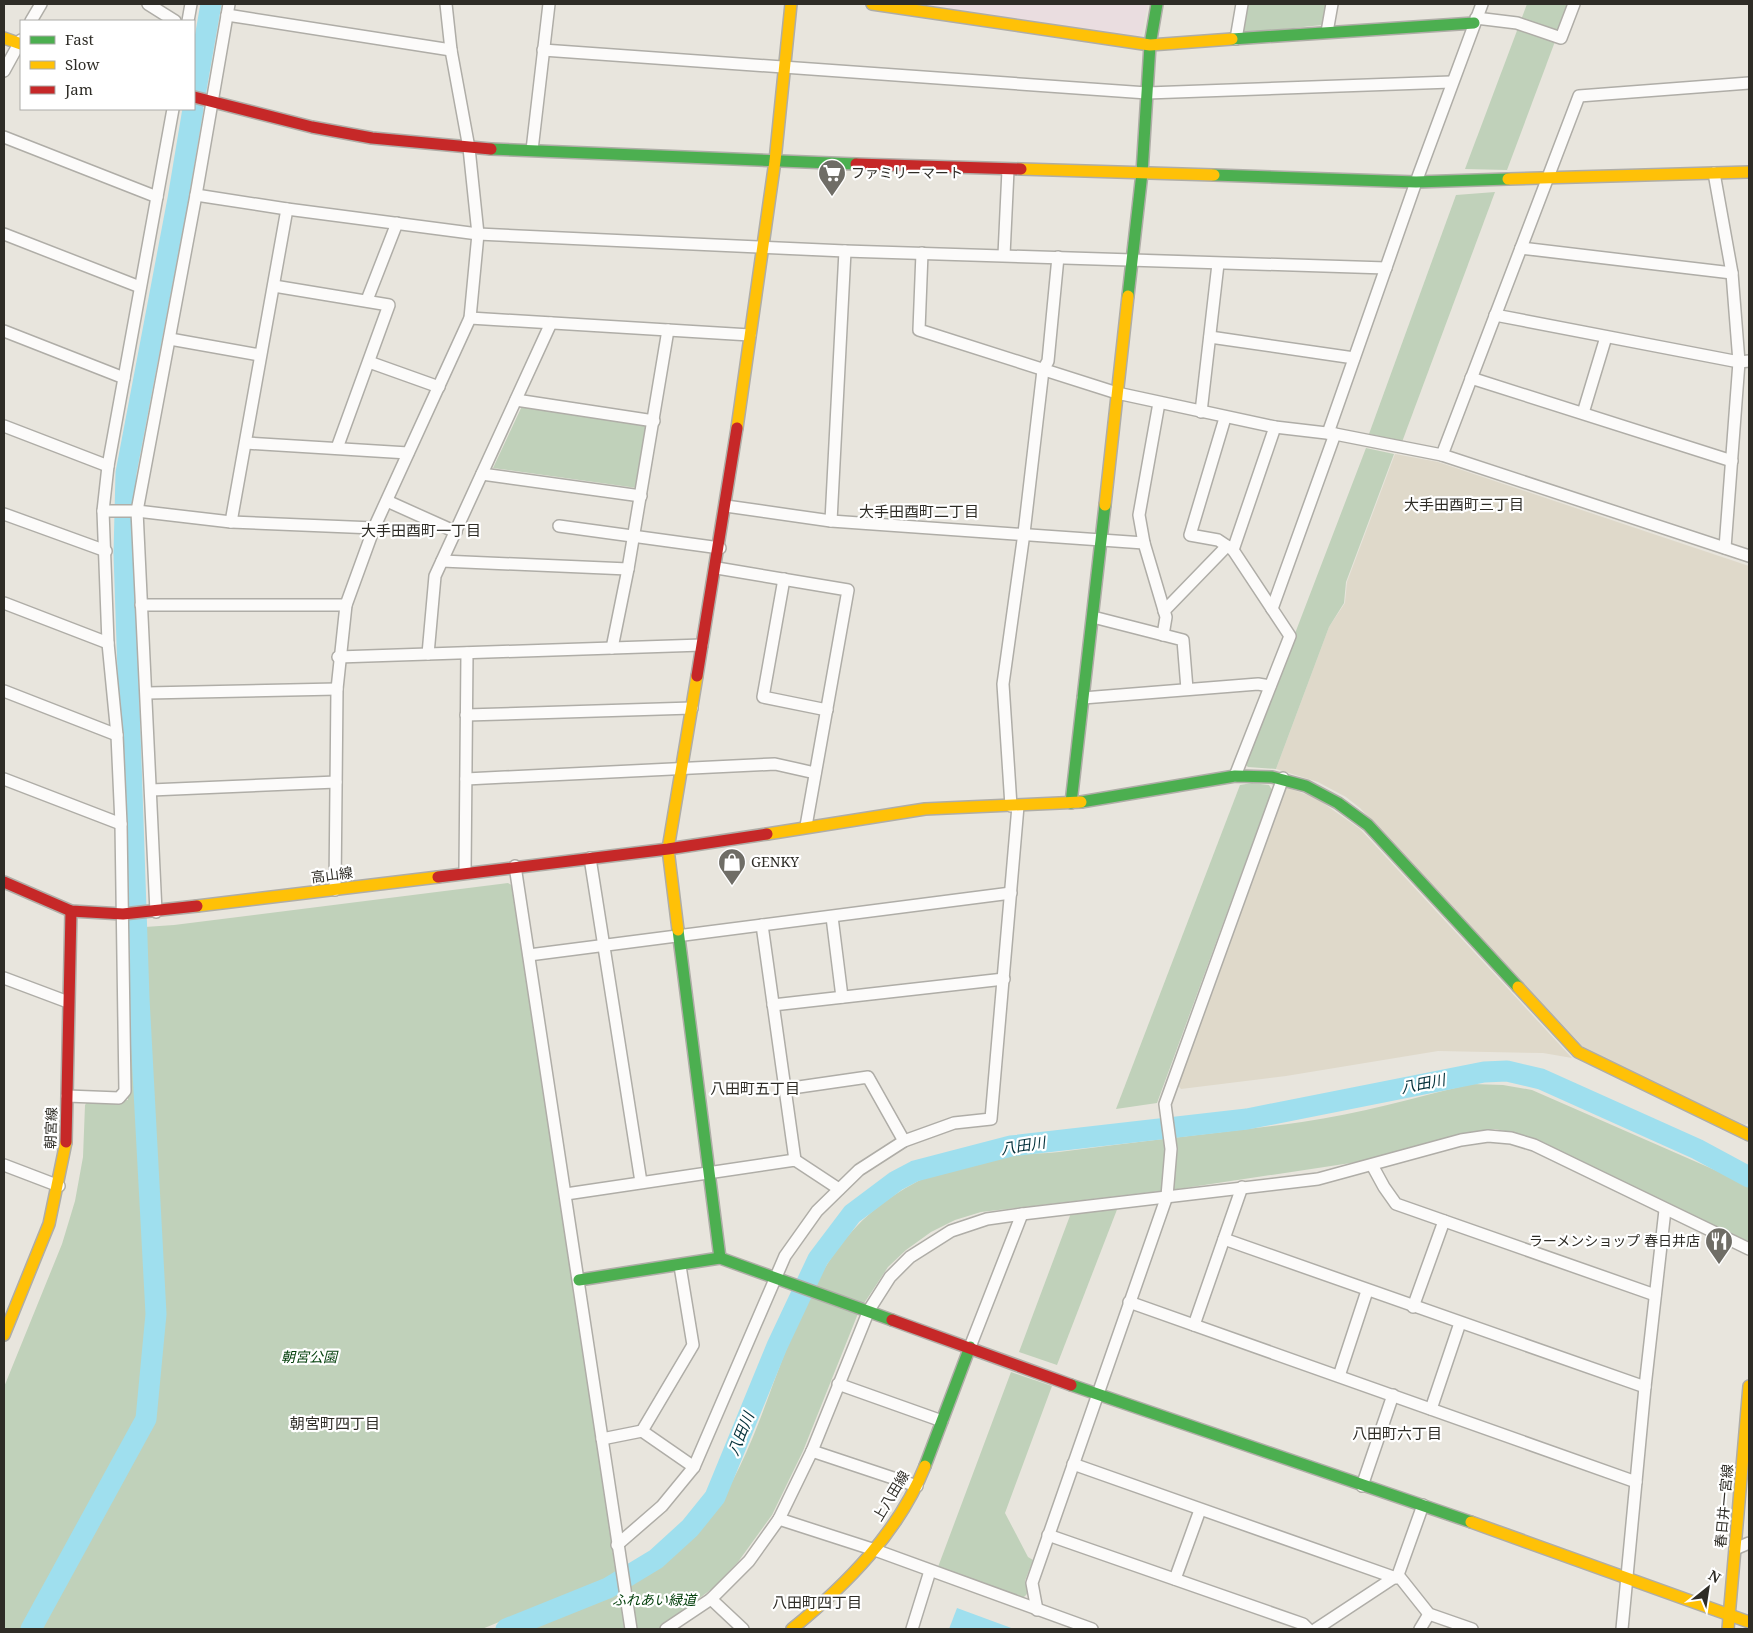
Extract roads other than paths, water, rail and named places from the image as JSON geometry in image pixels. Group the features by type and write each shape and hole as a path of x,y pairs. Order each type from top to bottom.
{"street":[{"path":"32,20 41,4"},
{"path":"148,4 173,20"},
{"path":"188,20 191,4"},
{"path":"335,890 338,657 346,605 374,528 470,318 478,234 469,148 451,50 446,4"},
{"path":"532,150 549,4"},
{"path":"720,1258 668,849 720,548 775,161 790,4"},
{"path":"872,4 1150,45 1476,21 1517,23 1561,38 1574,4"},
{"path":"1071,803 1142,173 1150,45 1157,4"},
{"path":"1236,39 1242,4"},
{"path":"1327,32 1332,4"},
{"path":"1272,609 1332,434 1354,358 1452,82 1482,4"},
{"path":"156,912 137,511 196,194 209,101 228,10 451,50"},
{"path":"4,38 20,42"},
{"path":"4,71 20,44"},
{"path":"543,50 1147,94 1452,82"},
{"path":"1442,455 1579,96 1749,83"},
{"path":"195,97 312,127 372,138 469,148 1008,170 1416,182 1749,172"},
{"path":"67,1096 119,1098 125,1092 130,913 121,824 117,735 108,643 103,511 108,466 173,110"},
{"path":"4,138 157,197"},
{"path":"1004,255 1008,170"},
{"path":"1714,173 1732,273 1744,361 1732,461 1725,548"},
{"path":"196,194 287,209 478,234 845,251 1386,268"},
{"path":"231,522 287,209"},
{"path":"367,300 397,223"},
{"path":"4,234 140,287"},
{"path":"1521,248 1732,273"},
{"path":"831,521 845,251"},
{"path":"922,252 920,330 1117,393 1224,418 1332,434 1442,455 1749,556"},
{"path":"617,1545 662,1506 694,1466 785,1256 817,1210 859,1170 904,1142 954,1123 991,1119 1011,893 1014,806 1003,684 1024,533 1043,370 1048,361 1058,257"},
{"path":"1201,412 1218,264"},
{"path":"274,286 389,305 337,448"},
{"path":"1495,315 1744,361"},
{"path":"470,318 750,335"},
{"path":"428,654 435,576 550,323"},
{"path":"612,648 634,536 668,330"},
{"path":"4,331 124,378"},
{"path":"1210,337 1354,358"},
{"path":"1582,413 1606,337"},
{"path":"170,339 260,355"},
{"path":"369,362 439,387"},
{"path":"1471,378 1732,461"},
{"path":"516,400 654,421"},
{"path":"1159,403 1139,515 1144,543 1166,617 1163,635"},
{"path":"1224,418 1190,535 1218,540 1230,548 1290,636 1235,776"},
{"path":"4,426 108,466"},
{"path":"1164,611 1230,548 1275,427"},
{"path":"246,443 408,453"},
{"path":"482,474 641,496"},
{"path":"387,501 456,532"},
{"path":"726,506 831,521 1101,538 1144,543"},
{"path":"103,511 137,511 231,522 374,528"},
{"path":"4,514 106,551"},
{"path":"559,526 720,548"},
{"path":"442,560 628,569"},
{"path":"717,568 848,590 806,826"},
{"path":"784,579 763,697 827,710"},
{"path":"4,603 108,643"},
{"path":"141,605 346,605"},
{"path":"1093,617 1184,640 1187,689"},
{"path":"338,657 702,645"},
{"path":"465,873 467,652"},
{"path":"1083,698 1258,684 1270,686"},
{"path":"147,693 337,689"},
{"path":"4,691 117,735"},
{"path":"466,715 692,708"},
{"path":"466,779 774,764 815,774"},
{"name":"高山線","path":"4,882 71,910 130,913 156,912 515,866 668,849 806,826 926,809 1071,803 1113,798 1235,776 1255,774 1283,778 1315,788 1344,804 1368,825 1578,1052 1749,1135"},
{"path":"1038,1610 1032,1583 1167,1196 1171,1149 1165,1104 1283,778"},
{"path":"4,779 121,824"},
{"path":"151,790 336,782"},
{"path":"590,858 641,1182"},
{"path":"515,866 631,1629"},
{"path":"529,954 1011,893"},
{"name":"朝宮線","path":"4,1335 8,1314 50,1224 60,1186 66,1151 71,910"},
{"path":"832,916 842,997"},
{"path":"762,925 795,1160"},
{"path":"4,978 68,1002"},
{"path":"773,1005 1004,979"},
{"path":"785,1090 868,1077 904,1142"},
{"path":"666,1629 711,1599 749,1562 779,1519 812,1451 869,1310 890,1277 910,1257 950,1231 987,1219 1022,1214 1318,1179 1460,1140 1488,1136 1511,1138 1534,1145 1749,1249"},
{"path":"566,1194 710,1171 795,1160 839,1190"},
{"path":"4,1165 60,1186"},
{"path":"1372,1165 1384,1188 1396,1204 1655,1296"},
{"path":"1194,1325 1242,1187"},
{"path":"1622,1629 1645,1387 1665,1210"},
{"path":"970,1347 1022,1214"},
{"path":"1413,1307 1444,1221"},
{"path":"1224,1239 1367,1291 1645,1387"},
{"path":"579,1280 680,1266 720,1258 869,1310 1097,1394 1362,1486 1423,1505 1749,1622"},
{"path":"642,1431 693,1345 680,1266"},
{"path":"1339,1376 1367,1291"},
{"path":"1130,1302 1636,1482"},
{"path":"1431,1409 1460,1323"},
{"name":"上八田線","path":"792,1629 824,1603 875,1550 917,1486 970,1347"},
{"path":"838,1384 942,1421"},
{"name":"春日井一宮線","path":"1728,1629 1749,1386"},
{"path":"1362,1486 1393,1396"},
{"path":"602,1439 642,1431 694,1466"},
{"path":"812,1451 917,1486"},
{"path":"1073,1464 1200,1510 1397,1577 1429,1614 1472,1629"},
{"path":"1316,1629 1397,1577 1423,1505"},
{"path":"1175,1579 1200,1510"},
{"path":"779,1519 875,1550 1092,1629"},
{"path":"1048,1535 1303,1624 1308,1629"},
{"path":"1735,1550 1749,1543"},
{"path":"912,1629 930,1571"},
{"path":"711,1599 743,1629"},
{"path":"1420,1629 1429,1614"}],"water":[{"path":"957,1608 1014,1629 949,1629"}],"waterway":[{"path":"195,95 211,4"},
{"path":"31,1629 146,1419 156,1314 139,998 124,554 126,473 178,199 193,110"},
{"name":"八田川","path":"506,1629 608,1588 656,1559 690,1528 715,1497 777,1346 818,1259 852,1214 896,1181 915,1171 1011,1146 1247,1119 1484,1072 1507,1071 1541,1079 1697,1149 1749,1177"}],"place":[{"name":"ファミリーマート","path":"832,197"},
{"name":"GENKY","path":"732,886"},
{"name":"ラーメンショップ 春日井店","path":"1719,1265"}],"district":[{"name":"大手田酉町三丁目","path":"1464,505"},
{"name":"大手田酉町二丁目","path":"919,512"},
{"name":"大手田酉町一丁目","path":"421,531"},
{"name":"八田町五丁目","path":"755,1089"},
{"name":"朝宮町四丁目","path":"335,1424"},
{"name":"八田町六丁目","path":"1397,1434"},
{"name":"八田町四丁目","path":"817,1603"}],"park label":[{"name":"朝宮公園","path":"309,1357"},
{"name":"ふれあい緑道","path":"654,1600"}]}
